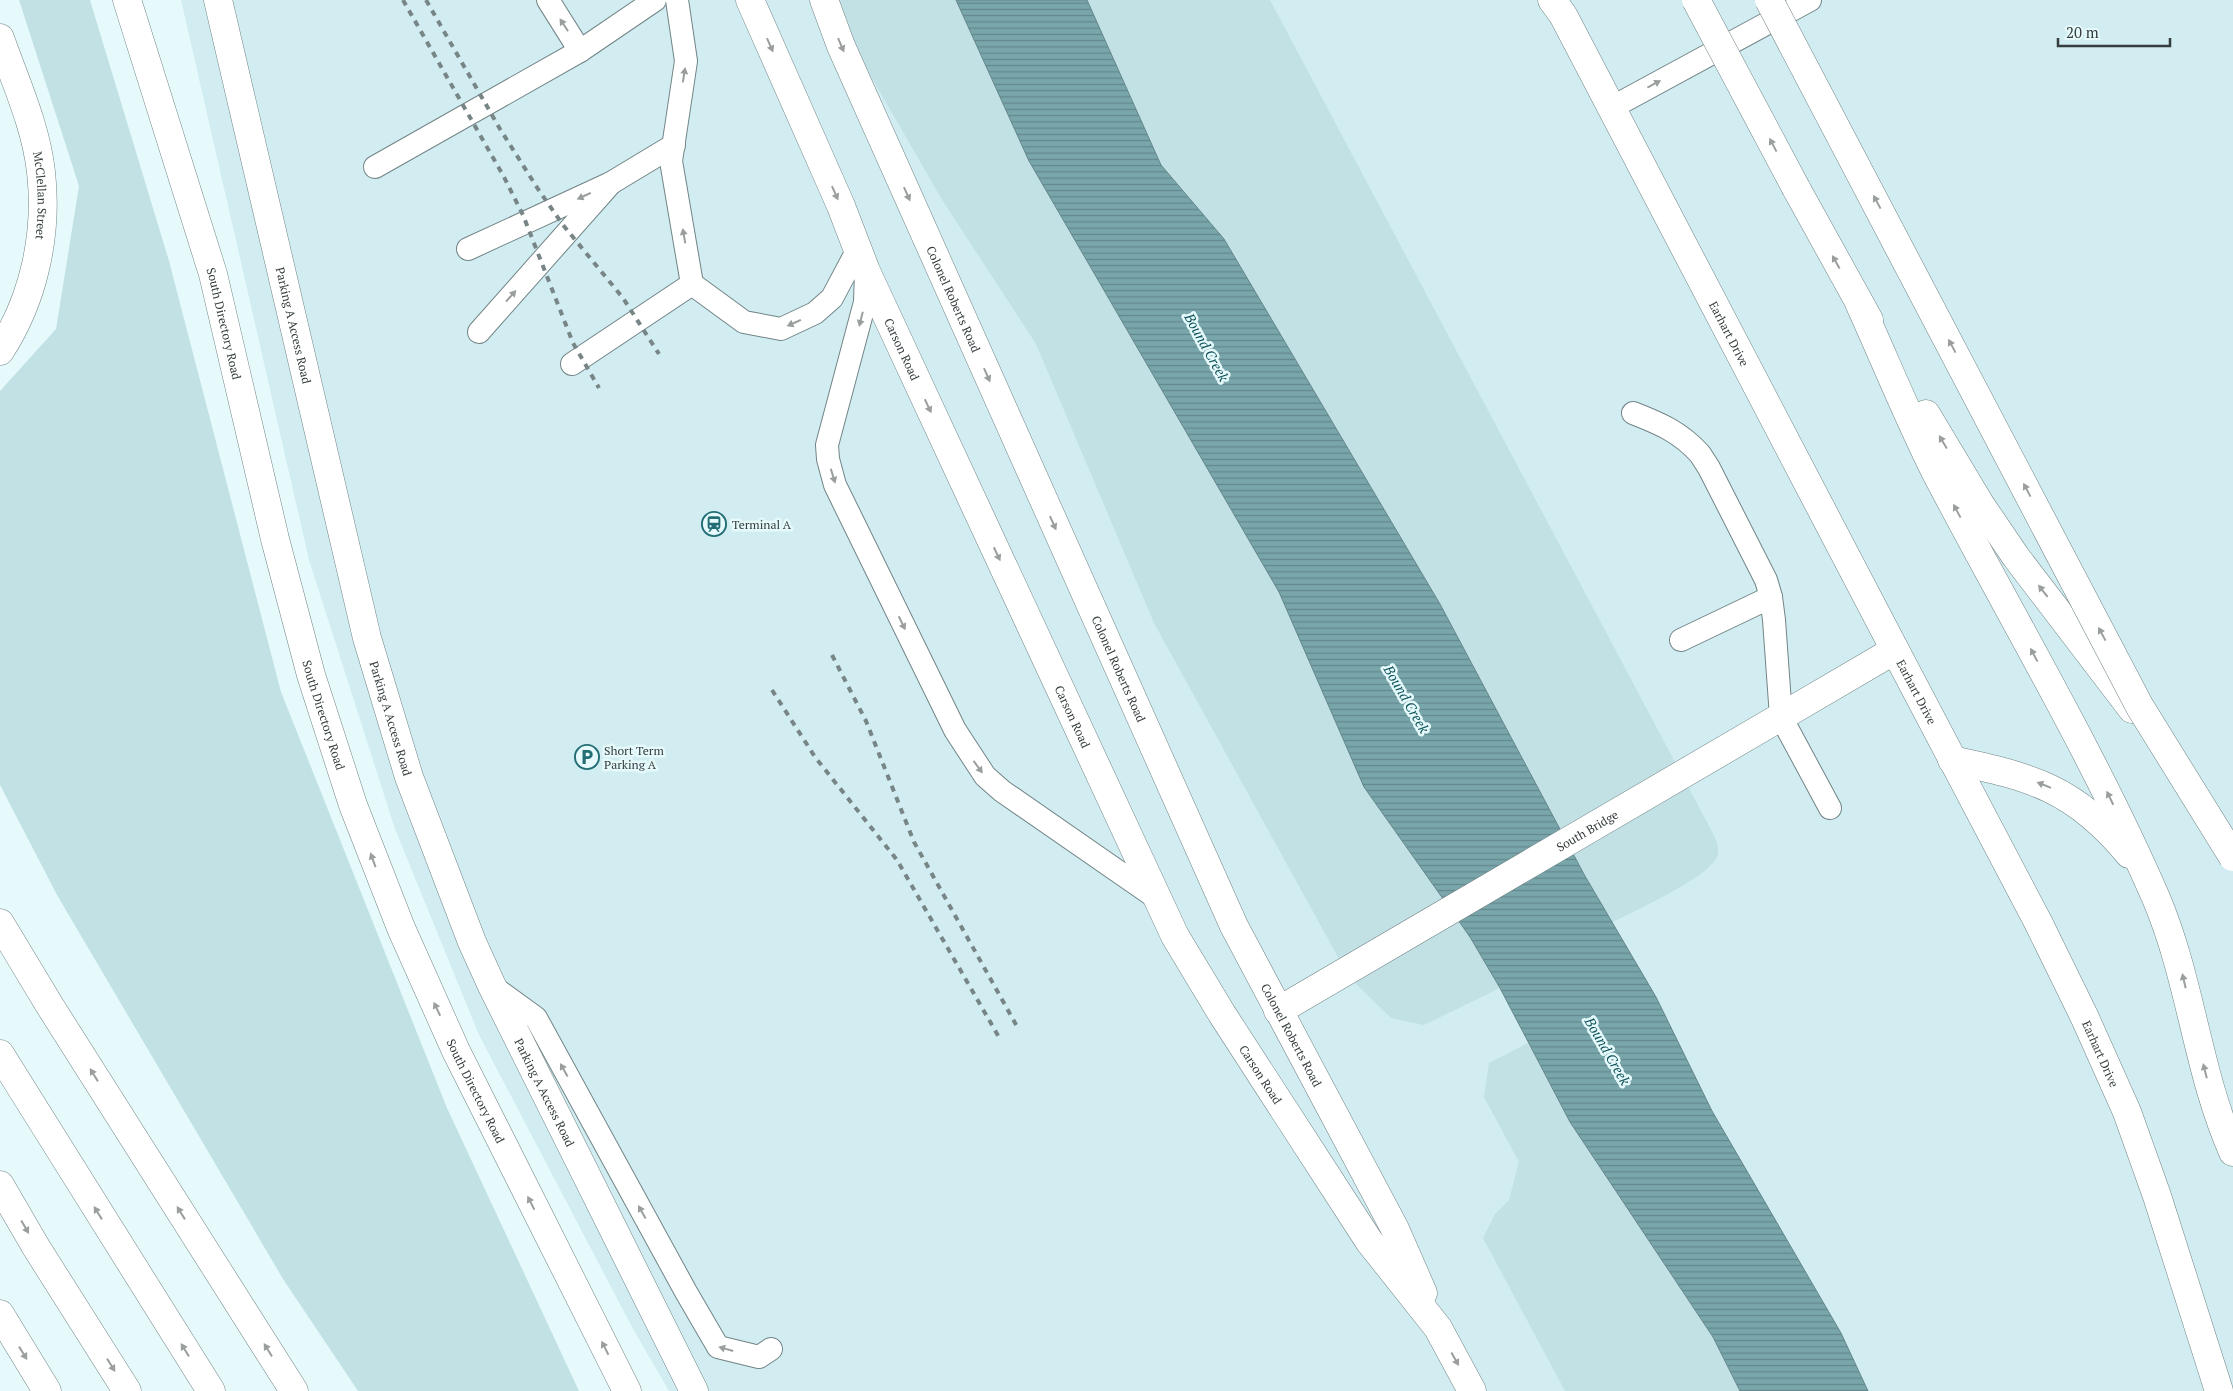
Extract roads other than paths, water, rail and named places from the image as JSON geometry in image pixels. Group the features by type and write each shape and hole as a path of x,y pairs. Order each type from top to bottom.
{"main road":[{"name":"South Directory Road","path":"127,0 213,274 274,539 311,675 353,804 401,928 456,1051 627,1391"},
{"name":"Parking A Access Road","path":"218,0 367,638 409,777 469,933 492,986 694,1391"},
{"name":"Carson Road","path":"750,0 862,260 1175,936 1222,1014 1364,1233 1438,1328 1472,1391"},
{"name":"Colonel Roberts Road","path":"824,0 841,46 1130,698 1234,926 1395,1229 1438,1328"},
{"path":"1696,0 1860,305 1980,504 2016,557 2136,714 2233,874"},
{"path":"1770,0 2140,707 2233,857"},
{"name":"Earhart Drive","path":"1559,5 2038,922 2085,1018 2127,1112 2157,1196 2219,1391"},
{"name":"McClellan Street","path":"0,38 35,141 41,171 43,202 42,236 28,295 17,321 0,351"},
{"path":"1860,305 1934,468 2090,760 2146,874 2173,944 2206,1075 2233,1152"},
{"name":"South Bridge","path":"1278,1011 1895,650"},
{"path":"1952,760 2010,772 2060,792 2089,813 2126,850 2146,874"},
{"path":"0,922 50,1006 294,1391"},
{"path":"0,1054 211,1391"},
{"path":"0,1185 36,1247 127,1391"},
{"path":"0,1314 47,1391"}],"lane":[{"path":"548,0 580,51"},
{"path":"375,167 580,51 655,0"},
{"path":"678,0 686,61 671,161 692,284 744,322 781,329 815,313 832,298 862,260"},
{"path":"1612,108 1810,0"},
{"path":"468,249 611,183 674,146"},
{"path":"479,332 611,183"},
{"path":"862,260 865,302 827,446 830,466 836,485 955,730 984,776 1002,791 1156,897"},
{"path":"572,364 692,284"},
{"path":"1633,413 1672,429 1687,439 1700,454 1757,562 1771,597 1781,717 1830,808"},
{"path":"1681,640 1771,597"},
{"path":"492,986 536,1018 718,1347 759,1357 771,1349"}],"water":[{"name":"Bound Creek","path":"956,0 1087,0 1161,165 1224,239 1440,604 1585,876 1656,997 1712,1111 1841,1333 1868,1391 1740,1391 1713,1337 1570,1122 1500,988 1470,937 1364,787 1279,592 1029,161"}],"railway":[{"path":"403,0 504,177 523,215 573,343 599,388"},
{"path":"426,0 500,129 538,189 563,225 623,298 659,354"},
{"path":"832,655 866,721 914,842 1019,1030"},
{"path":"772,690 815,757 897,860 1000,1039"}],"place":[{"name":"Terminal A","path":"714,524"},
{"name":"Short Term Parking A","path":"587,757"}]}
